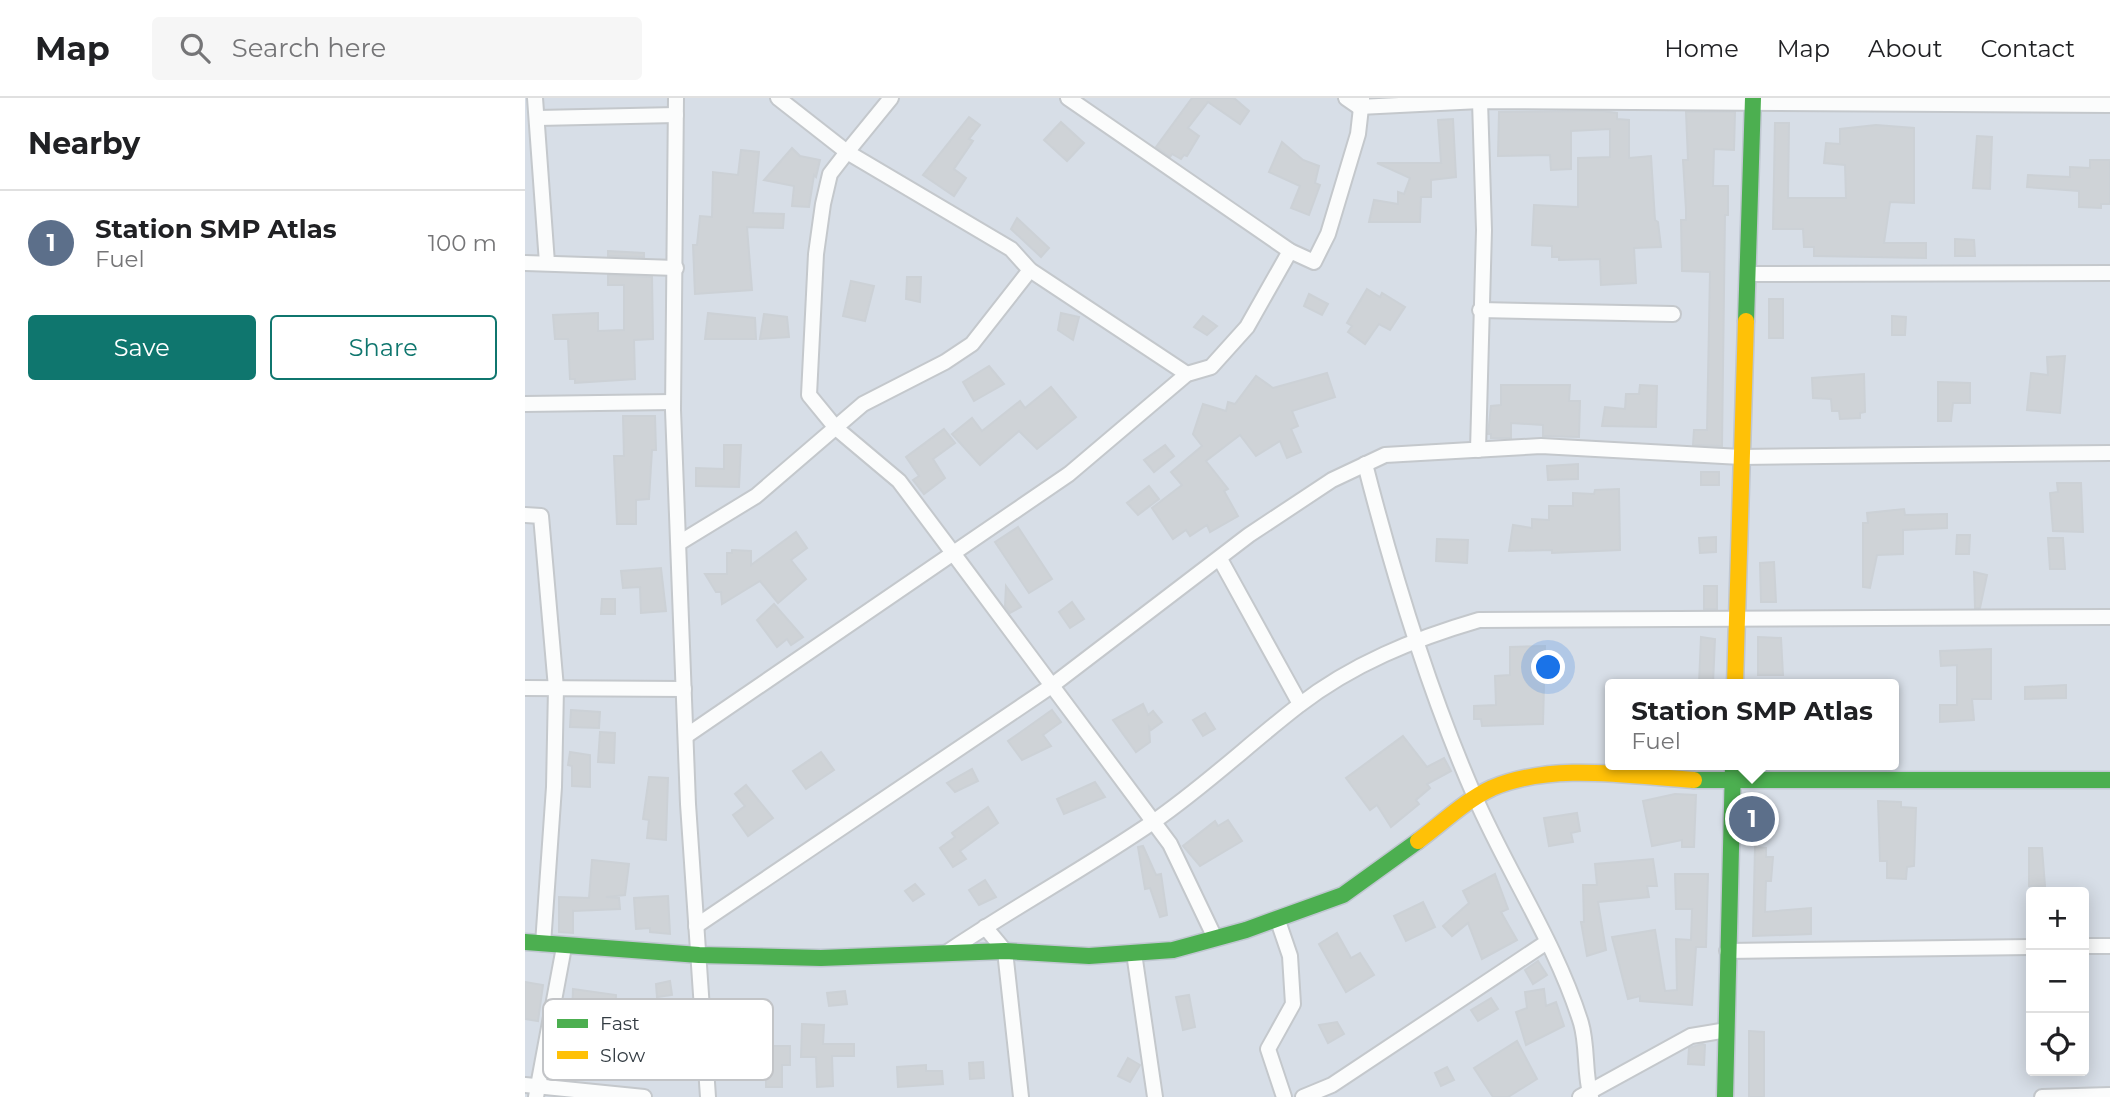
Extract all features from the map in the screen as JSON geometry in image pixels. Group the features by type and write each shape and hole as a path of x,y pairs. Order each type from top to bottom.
{"street":[{"path":"535,98 547,263"},
{"path":"676,98 673,402 686,736 701,999"},
{"path":"778,98 847,152 1011,249 1030,270 1187,374"},
{"path":"891,98 830,174 816,254 809,395 836,428 899,481 953,553 1050,687 1170,844 1215,938"},
{"path":"1068,98 1290,251 1314,262 1328,234 1358,134 1361,103"},
{"path":"1346,98 1361,103 1753,101 2110,105"},
{"path":"1478,450 1483,230 1480,101"},
{"path":"1735,679 1753,101"},
{"path":"538,118 676,115"},
{"path":"686,736 1069,474 1187,374 1210,367 1247,327 1290,251"},
{"path":"525,263 676,268"},
{"path":"679,543 756,496 863,404 944,362 972,344 1030,270"},
{"path":"1747,274 2110,273"},
{"path":"1480,310 1673,314"},
{"path":"525,404 673,402"},
{"path":"697,926 1050,687 1249,535 1322,487 1385,455 1541,446 1741,457 2110,453"},
{"path":"1365,464 1396,586 1476,799 1547,942 1582,1026 1587,1095 1691,1036 1727,1030"},
{"path":"525,516 541,516 556,688 554,787 543,944"},
{"path":"1220,559 1300,704"},
{"path":"945,954 1153,822 1228,766 1300,704 1378,655 1416,638 1479,620 1737,621 2110,617"},
{"path":"525,688 684,689"},
{"path":"1725,1097 1733,770"},
{"path":"525,942 698,955 821,958 1005,951 1089,956 1173,950 1343,895 1490,789 1527,775 1597,774 1732,782 2110,780"},
{"path":"1276,918 1290,956 1293,1004 1268,1049 1284,1097"},
{"path":"985,927 1005,951 1021,1097"},
{"path":"1303,1097 1332,1085 1547,942"},
{"path":"2089,946 2110,946"},
{"path":"553,999 564,947"},
{"path":"1727,951 2026,947"},
{"path":"1134,953 1154,1097"},
{"path":"543,1043 533,1089 644,1097"},
{"path":"2042,1097 2110,1096"}],"shaded area":[{"path":"525,98 2110,98 2110,1097 525,1097"}],"building":[{"path":"1192,98 1234,98 1249,111 1240,124 1208,102 1188,128 1199,136 1187,156 1184,155 1181,159 1172,154 1170,157 1156,147"},
{"path":"1499,112 1617,113 1617,119 1629,120 1629,158 1651,156 1655,220 1658,222 1661,247 1634,248 1636,283 1601,285 1600,259 1559,260 1559,257 1552,257 1552,246 1532,245 1534,205 1578,207 1578,158 1610,157 1610,129 1571,131 1571,169 1551,170 1550,155 1498,156"},
{"path":"1686,112 1735,112 1734,150 1714,149 1713,186 1728,186 1728,215 1725,215 1722,446 1693,445 1694,430 1707,430 1710,272 1682,271 1681,220 1686,220 1683,160 1688,160"},
{"path":"969,117 980,125 969,139 973,141 954,169 966,178 954,196 923,175"},
{"path":"1453,119 1456,177 1431,180 1431,197 1421,197 1420,222 1369,222 1374,200 1398,204 1398,192 1404,194 1410,178 1377,163 1441,163 1438,120"},
{"path":"1061,122 1084,143 1067,161 1044,140"},
{"path":"1775,123 1789,123 1788,198 1846,198 1845,165 1824,163 1826,143 1840,144 1840,129 1876,125 1914,128 1914,203 1890,202 1884,243 1926,243 1926,258 1814,256 1814,247 1804,247 1803,229 1773,229"},
{"path":"1977,136 1992,137 1990,189 1973,188"},
{"path":"1282,142 1303,160 1319,166 1315,183 1320,185 1309,215 1291,208 1300,186 1269,172"},
{"path":"792,148 800,156 820,160 816,177 814,175 809,207 792,206 794,186 764,180"},
{"path":"741,150 759,152 753,213 784,214 783,228 747,227 752,290 695,294 693,245 697,245 700,216 712,217 713,172 738,175"},
{"path":"2090,160 2110,160 2110,204 2101,204 2101,208 2079,207 2079,191 2027,187 2028,175 2070,177 2070,167 2090,168"},
{"path":"1017,218 1049,248 1041,257 1011,229"},
{"path":"1955,239 1974,240 1975,256 1955,256"},
{"path":"608,251 644,253 644,257 608,256"},
{"path":"608,275 652,277 653,339 634,340 635,379 575,383 575,379 570,379 568,339 555,339 553,315 598,313 598,331 624,330 624,285 608,285"},
{"path":"907,277 921,277 920,302 906,299"},
{"path":"851,281 874,286 865,321 843,316"},
{"path":"1367,289 1380,297 1382,293 1405,307 1390,330 1379,324 1365,344 1348,332 1352,326 1347,323"},
{"path":"1309,294 1328,304 1322,315 1304,306"},
{"path":"1769,299 1783,299 1783,338 1769,338"},
{"path":"708,313 755,318 756,339 705,339"},
{"path":"1061,313 1079,317 1073,340 1058,330"},
{"path":"764,314 787,317 789,337 760,339"},
{"path":"1203,316 1217,326 1207,335 1194,327"},
{"path":"1892,316 1906,317 1905,335 1892,335"},
{"path":"2065,356 2060,413 2027,410 2031,373 2048,375 2047,357"},
{"path":"989,366 1004,384 974,401 963,382"},
{"path":"1327,373 1335,397 1292,411 1298,426 1291,429 1301,452 1287,458 1280,441 1256,456 1240,435 1206,461 1228,489 1224,491 1238,516 1210,532 1207,525 1190,536 1186,530 1173,539 1152,508 1182,485 1171,472 1202,446 1193,434 1203,404 1226,411 1228,402 1235,404 1256,376 1273,388"},
{"path":"1864,374 1865,412 1860,413 1860,418 1840,419 1839,411 1832,411 1831,399 1813,398 1812,378"},
{"path":"1938,382 1970,383 1970,403 1953,403 1951,421 1938,421"},
{"path":"1501,385 1570,385 1569,401 1580,401 1579,437 1543,436 1543,425 1511,423 1511,438 1491,438 1491,434 1488,434 1491,406 1501,405"},
{"path":"1640,385 1657,386 1656,427 1602,426 1605,407 1625,409 1626,394 1639,394"},
{"path":"1051,387 1076,417 1037,449 1019,431 980,465 952,434 972,418 982,431 1020,401 1025,408"},
{"path":"623,416 655,416 656,450 652,450 649,499 636,500 636,524 617,524 614,456 624,456"},
{"path":"944,429 955,443 933,459 945,478 924,494 913,480 919,476 906,457"},
{"path":"724,445 741,445 739,487 696,486 696,468 724,469"},
{"path":"1165,445 1174,456 1154,472 1144,460"},
{"path":"1578,464 1578,479 1548,480 1547,466"},
{"path":"1701,472 1719,472 1719,485 1701,485"},
{"path":"2057,483 2081,483 2083,532 2053,531 2050,493 2058,492"},
{"path":"1149,486 1159,499 1138,515 1127,503"},
{"path":"1619,489 1620,550 1552,553 1552,550 1509,551 1513,525 1532,528 1532,519 1549,520 1549,506 1573,506 1573,493 1594,494 1595,490"},
{"path":"1904,509 1905,515 1947,514 1947,528 1903,530 1903,554 1877,555 1870,588 1863,587 1863,523 1868,523 1867,513"},
{"path":"1018,527 1052,579 1029,593 995,542"},
{"path":"796,532 807,548 791,560 806,579 778,603 760,581 722,604 721,592 716,592 705,574 727,574 727,553 732,553 732,550 751,551 751,565"},
{"path":"1957,535 1970,535 1969,554 1956,554"},
{"path":"1716,537 1716,552 1700,553 1699,538"},
{"path":"2048,538 2063,538 2065,569 2050,569"},
{"path":"1437,539 1468,540 1467,563 1436,561"},
{"path":"1774,562 1776,602 1761,602 1760,563"},
{"path":"661,568 666,611 641,613 640,587 623,588 621,571"},
{"path":"1974,572 1987,575 1980,608 1975,608"},
{"path":"1006,586 1021,607 1010,613 1005,606"},
{"path":"1704,586 1717,586 1717,609 1704,609"},
{"path":"602,599 615,599 615,614 601,614"},
{"path":"1072,602 1084,619 1070,628 1059,612"},
{"path":"774,604 803,637 791,645 787,639 777,647 757,620"},
{"path":"1701,637 1715,639 1713,679 1699,679"},
{"path":"1758,637 1781,638 1783,675 1758,675"},
{"path":"1545,646 1543,724 1482,726 1481,719 1474,719 1474,706 1496,705 1495,676 1510,675 1510,647"},
{"path":"1991,649 1991,699 1972,699 1974,720 1940,722 1940,705 1957,705 1957,665 1941,666 1940,651"},
{"path":"2066,685 2066,698 2025,699 2025,687"},
{"path":"1143,704 1148,715 1153,711 1162,722 1151,730 1149,727 1150,742 1136,752 1113,720"},
{"path":"571,710 600,712 599,728 570,727"},
{"path":"1052,710 1061,722 1043,735 1051,746 1022,760 1008,741"},
{"path":"1205,713 1215,729 1203,736 1193,720"},
{"path":"600,732 615,733 614,763 598,762"},
{"path":"1403,736 1427,767 1444,758 1451,771 1427,784 1430,788 1416,800 1419,804 1391,827 1377,805 1370,810 1346,778"},
{"path":"570,752 590,755 590,787 572,786 572,766 568,765"},
{"path":"821,752 834,770 806,789 793,771"},
{"path":"972,769 978,781 955,792 947,783"},
{"path":"649,777 668,778 666,840 647,838 649,820 643,819"},
{"path":"1095,782 1105,797 1064,814 1057,799"},
{"path":"746,785 773,818 748,836 733,815 745,806 735,794"},
{"path":"1675,794 1696,795 1694,847 1682,847 1682,840 1652,846 1643,801"},
{"path":"1878,801 1901,802 1901,807 1916,808 1914,866 1907,867 1906,879 1887,878 1887,861 1880,861"},
{"path":"988,807 998,823 960,851 966,859 953,867 940,848 955,837 952,833"},
{"path":"1577,813 1580,831 1571,833 1573,842 1549,846 1544,818"},
{"path":"1228,820 1242,841 1200,866 1183,846 1215,821 1218,826"},
{"path":"1143,846 1156,875 1161,874 1167,915 1160,917 1150,888 1145,889 1138,847"},
{"path":"1755,847 1766,848 1766,857 1773,857 1771,881 1766,881 1765,912 1811,908 1811,934 1753,936"},
{"path":"2029,848 2042,848 2045,886 2029,886"},
{"path":"1653,859 1657,886 1647,886 1649,897 1598,902 1606,950 1587,956 1581,922 1584,922 1583,885 1597,885 1595,864"},
{"path":"592,860 629,864 625,895 606,897 619,898 620,909 573,911 573,933 559,932 559,897 589,898"},
{"path":"1495,874 1508,909 1501,912 1517,940 1482,959 1468,923 1452,936 1443,926 1469,903 1463,891"},
{"path":"1675,874 1708,874 1706,947 1696,947 1692,1005 1640,1001 1640,996 1628,999 1612,937 1655,930 1665,991 1677,990 1676,939 1691,940 1692,909 1676,909"},
{"path":"985,880 996,897 979,905 969,890"},
{"path":"915,884 924,894 913,901 905,891"},
{"path":"668,896 670,934 650,932 650,928 636,929 634,898"},
{"path":"1423,902 1435,927 1406,941 1394,916"},
{"path":"1337,933 1351,958 1360,953 1374,975 1346,992 1319,944"},
{"path":"1538,961 1547,975 1533,984 1525,970"},
{"path":"670,981 672,995 657,997 656,984"},
{"path":"525,982 543,985 538,1021 525,1019"},
{"path":"573,989 616,995 616,999 573,999"},
{"path":"1544,989 1546,1006 1556,1002 1564,1026 1526,1045 1516,1012 1527,1008 1525,992"},
{"path":"845,991 847,1004 829,1006 827,993"},
{"path":"1189,995 1195,1027 1183,1030 1176,997"},
{"path":"1491,998 1498,1009 1478,1021 1471,1010"},
{"path":"1337,1022 1344,1034 1328,1043 1319,1025"},
{"path":"802,1024 824,1025 823,1044 854,1044 854,1056 832,1056 833,1086 817,1087 816,1057 801,1057"},
{"path":"1749,1031 1764,1032 1764,1097 1749,1097"},
{"path":"1517,1041 1537,1079 1508,1097 1493,1097 1474,1068"},
{"path":"1705,1045 1704,1065 1688,1064 1689,1048"},
{"path":"773,1046 790,1046 790,1065 782,1065 782,1087 766,1087 766,1080 773,1080"},
{"path":"1128,1058 1140,1065 1130,1082 1118,1076"},
{"path":"983,1062 984,1078 970,1079 969,1063"},
{"path":"926,1065 926,1071 942,1071 943,1084 898,1087 897,1067"},
{"path":"1447,1067 1454,1080 1441,1086 1435,1073"}],"traffic: fast":[{"path":"1746,321 1753,98"},
{"path":"1725,1097 1733,770"},
{"path":"1694,780 2110,780"},
{"path":"525,942 699,955 821,958 1005,951 1089,956 1173,950 1246,930 1343,895 1418,841"}],"traffic: slow":[{"path":"1735,679 1746,321"},
{"path":"1418,841 1473,799 1492,788 1516,780 1566,773 1694,780"}],"place":[{"name":"Station SMP Atlas","path":"1752,819"}]}
